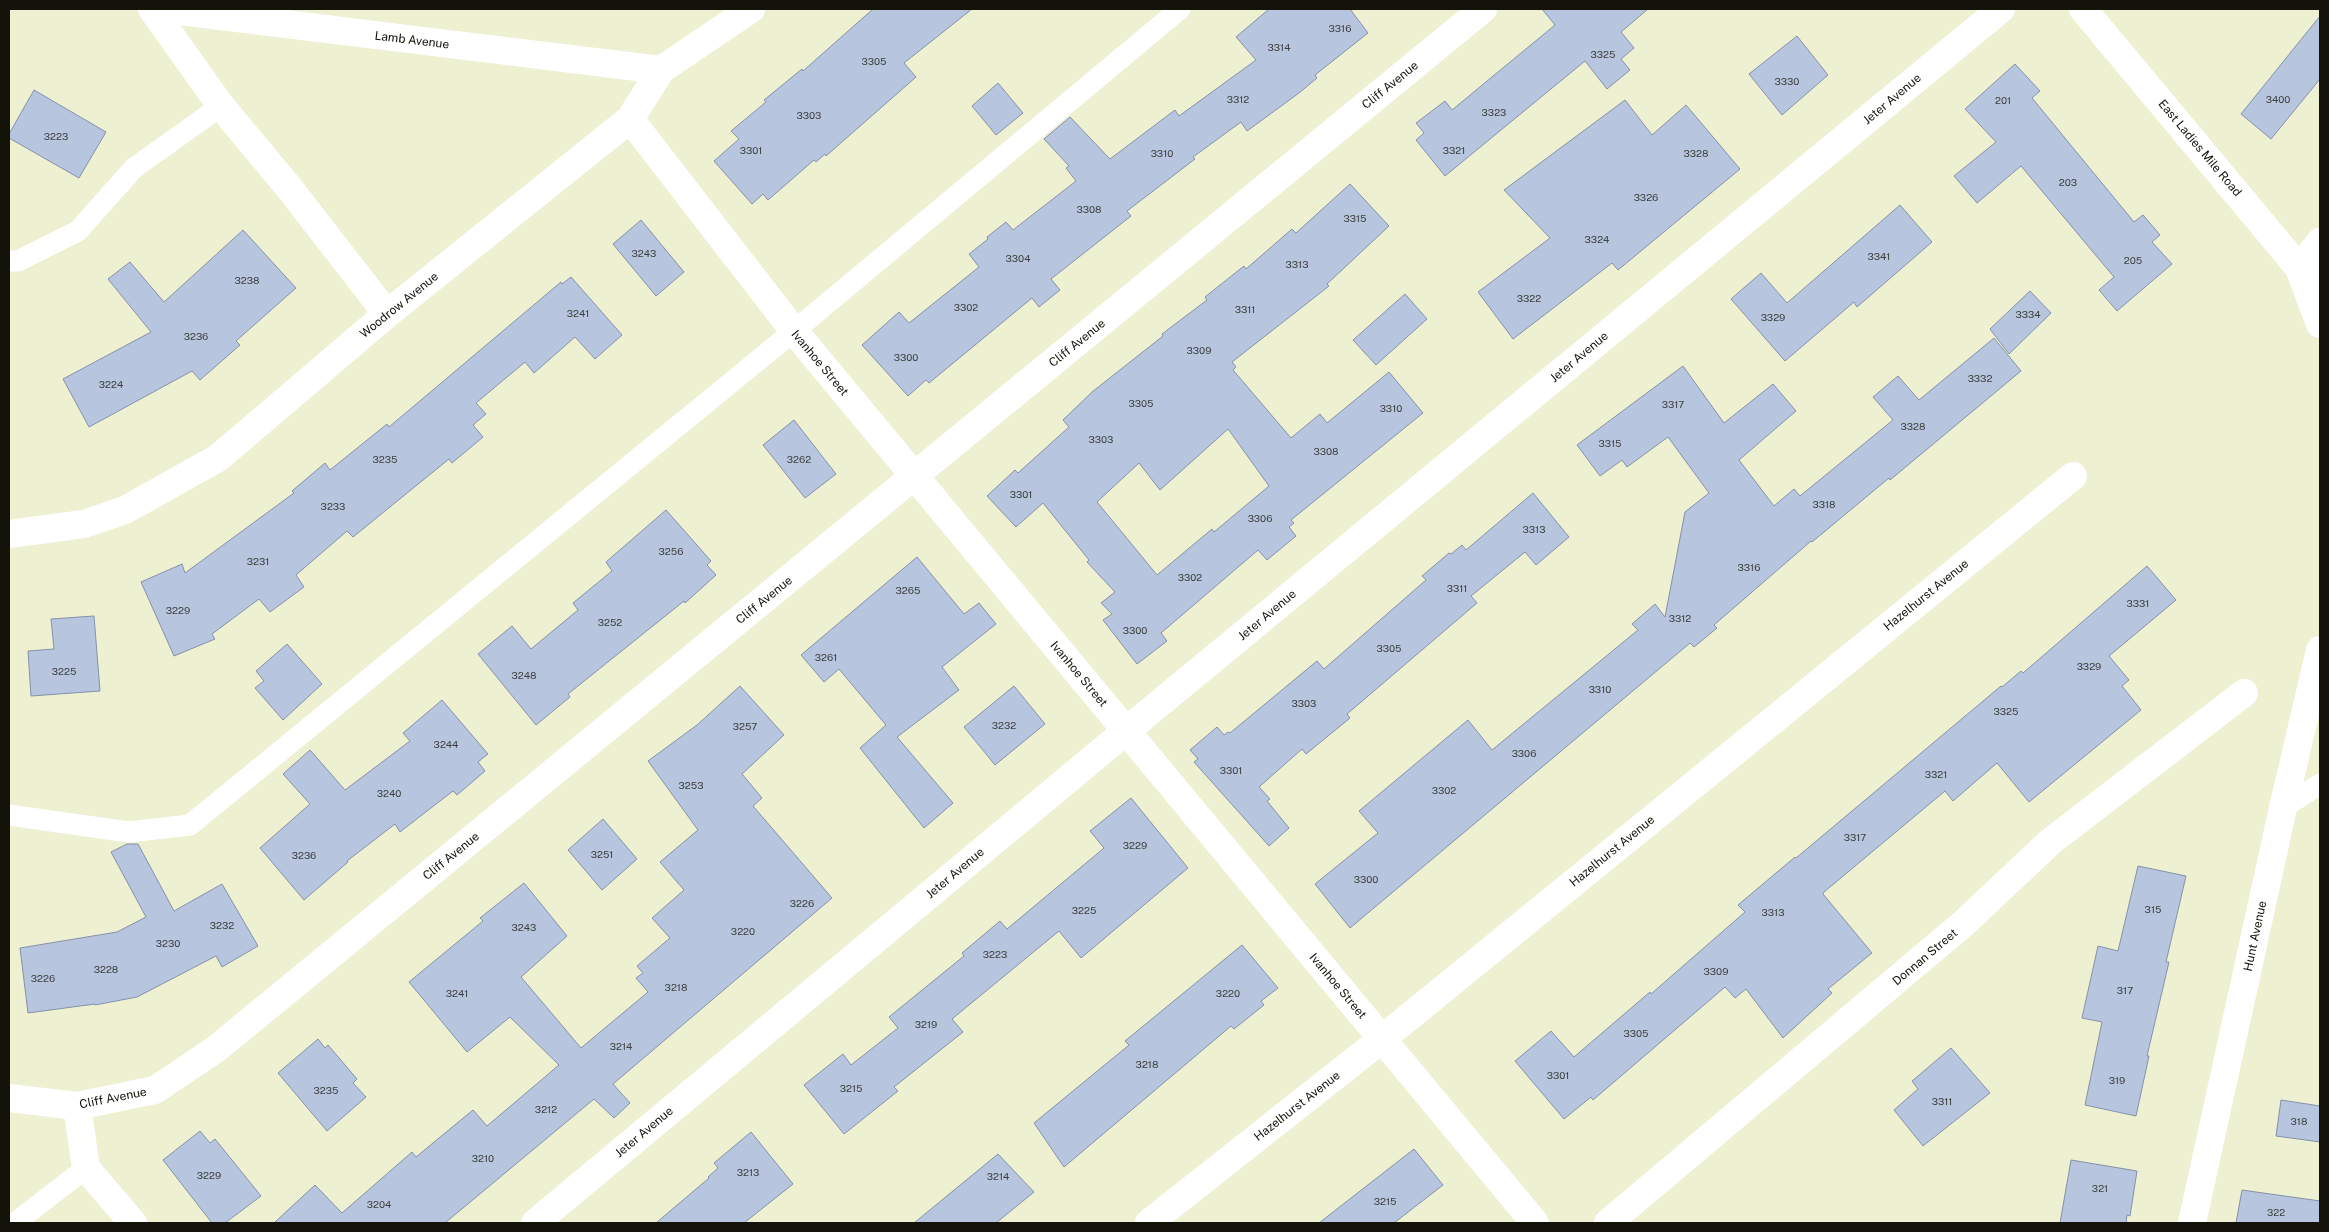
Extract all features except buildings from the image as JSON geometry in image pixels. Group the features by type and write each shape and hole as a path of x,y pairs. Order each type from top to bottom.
{"street":[{"path":"152,9 221,106 290,189 387,314"},
{"name":"Lamb Avenue","path":"163,9 661,70"},
{"name":"Woodrow Avenue","path":"9,534 84,524 126,510 218,458 387,314 630,119 661,70 751,9"},
{"name":"Cliff Avenue","path":"9,1098 78,1106 155,1090 216,1049 1483,9"},
{"name":"Jeter Avenue","path":"534,1223 1126,731 2001,9"},
{"name":"East Ladies Mile Road","path":"2084,9 2310,275"},
{"name":"Ivanhoe Street","path":"630,119 794,331 1535,1223"},
{"path":"2320,242 2310,275 2320,324"},
{"name":"Hazelhurst Avenue","path":"1149,1223 1382,1039 2073,476"},
{"name":"Hunt Avenue","path":"2192,1223 2283,808 2320,650"},
{"name":"Donnan Street","path":"1608,1223 1957,930 2050,842 2244,693"},
{"path":"78,1106 86,1168 133,1223"}],"lane":[{"path":"9,815 129,832 190,826 794,331 1180,9"},
{"path":"9,261 18,261 78,231 134,168 221,106"},
{"path":"2283,808 2320,784"},
{"path":"15,1223 86,1168"}]}
